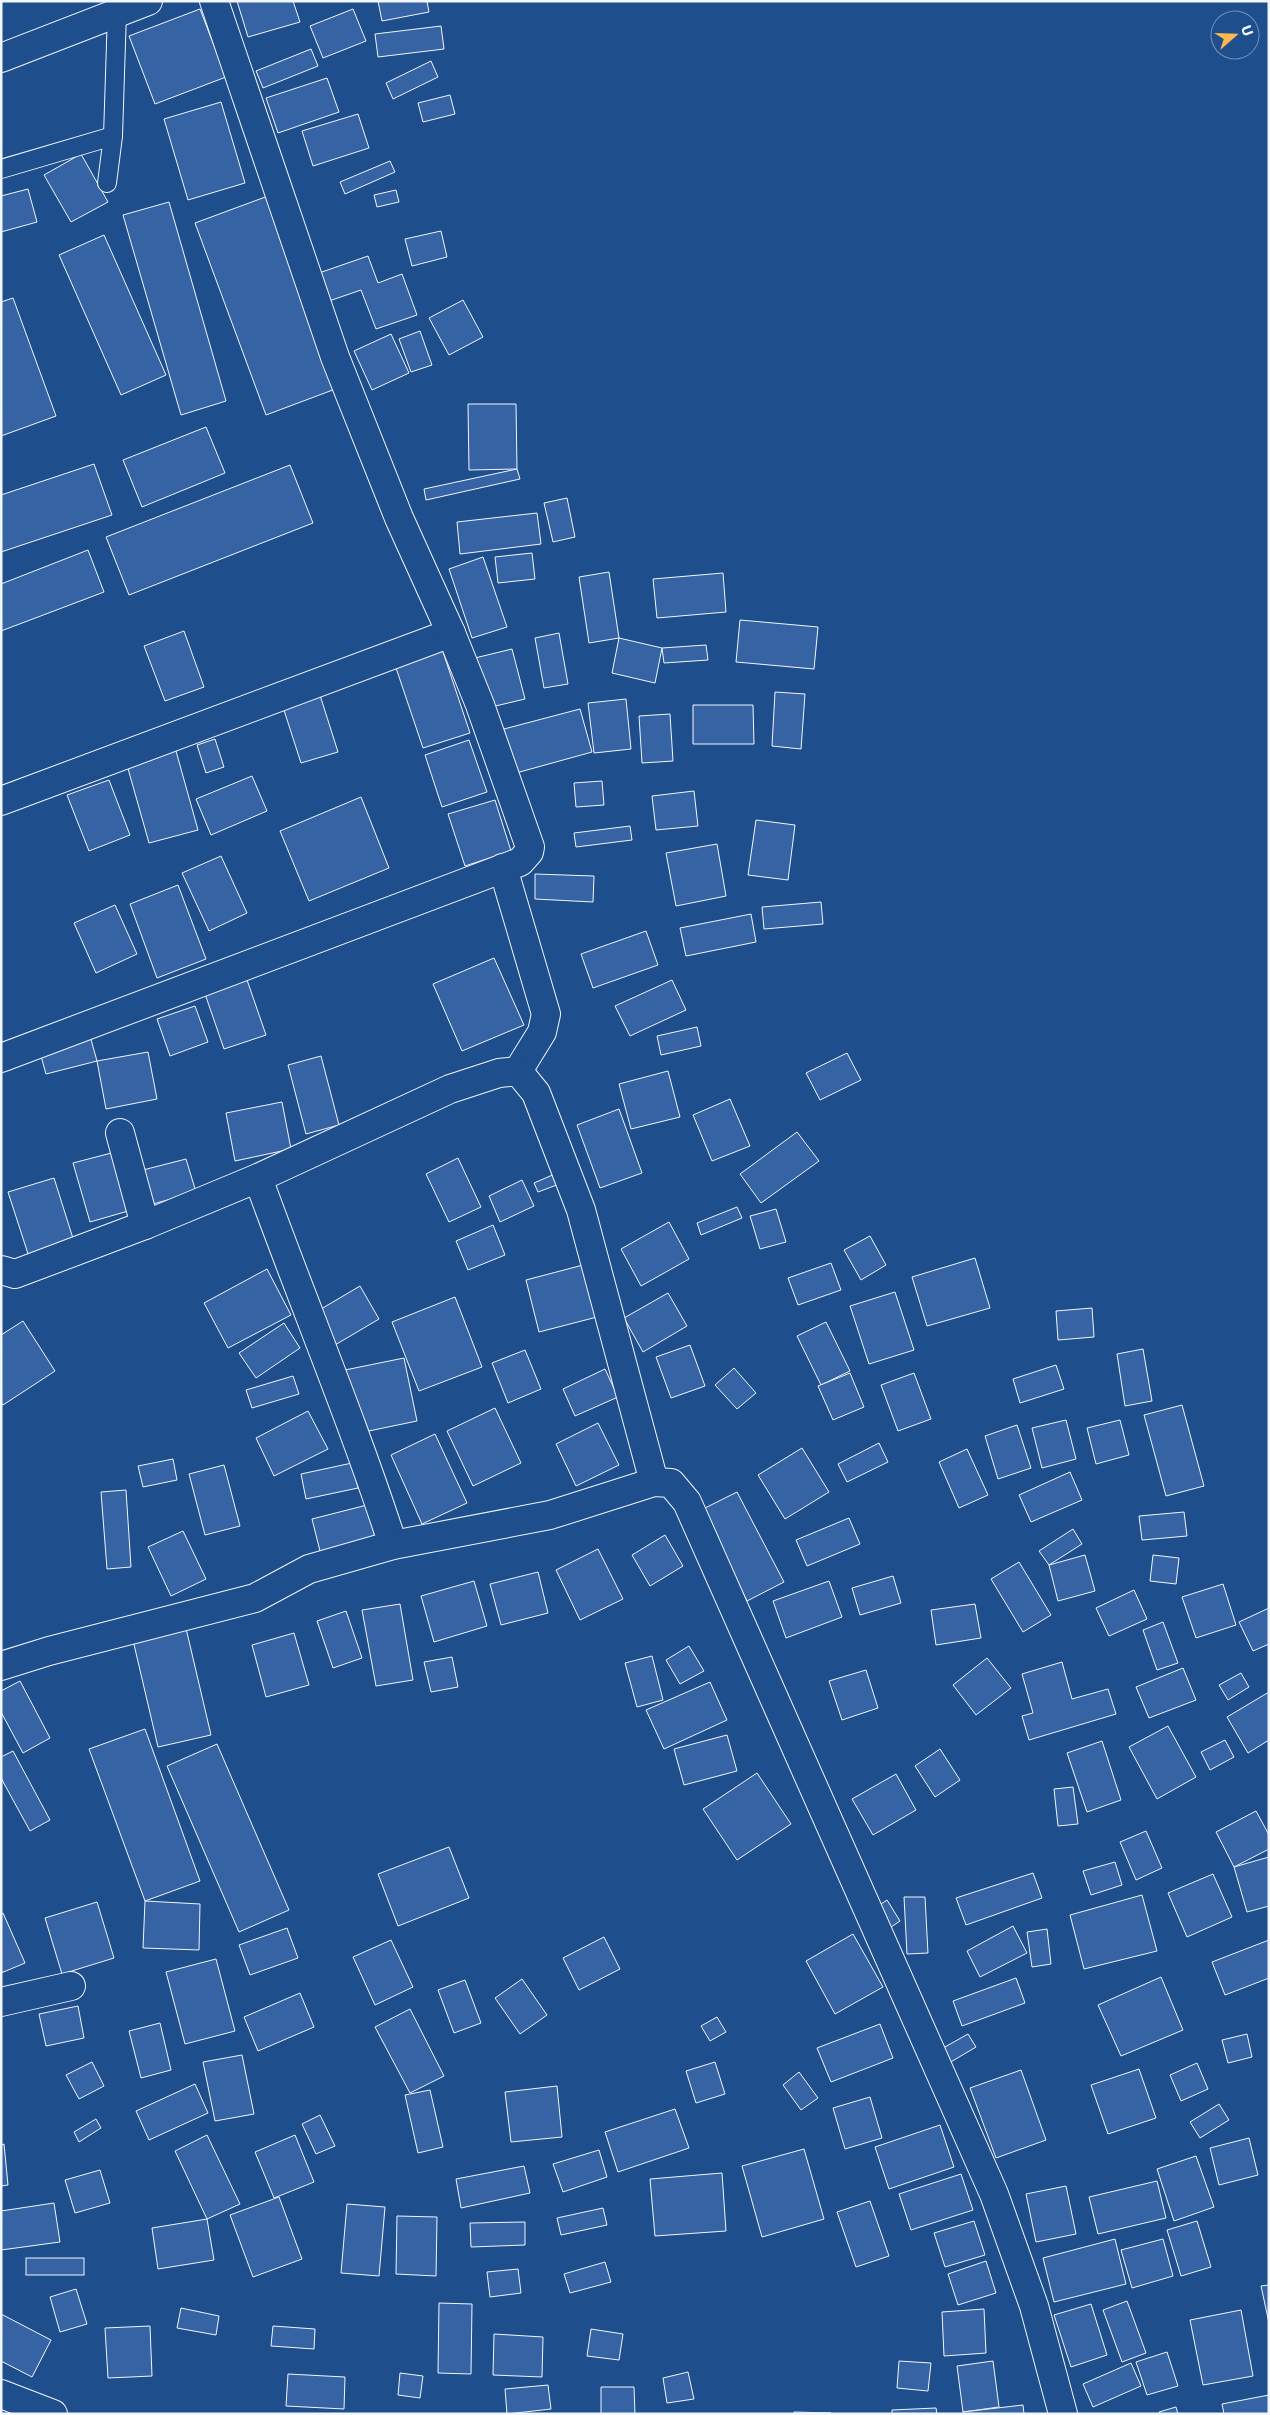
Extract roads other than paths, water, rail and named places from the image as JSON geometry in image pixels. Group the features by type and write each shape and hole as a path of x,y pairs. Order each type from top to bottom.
{"street":[{"path":"1,58 148,1"},
{"path":"1,1058 503,868 524,858 529,852 529,841 480,705 451,633 400,518 335,356 214,1"},
{"path":"1,801 451,633"},
{"path":"503,868 546,1014 542,1032 518,1071"},
{"path":"1,1270 16,1274 145,1226 258,1178 450,1089 499,1073 518,1071"},
{"path":"518,1071 536,1093 581,1210 654,1482"},
{"path":"120,1133 145,1226"},
{"path":"258,1178 333,1381 365,1458 393,1545"},
{"path":"1,1666 49,1651 255,1598 309,1569 393,1545 550,1515 654,1482 671,1483 687,1502 994,2194 1034,2306 1063,2414"},
{"path":"1,2002 71,1986"},
{"path":"1,2394 53,2414"}],"lane":[{"path":"107,183 113,136 117,12"},
{"path":"1,169 113,136"}]}
